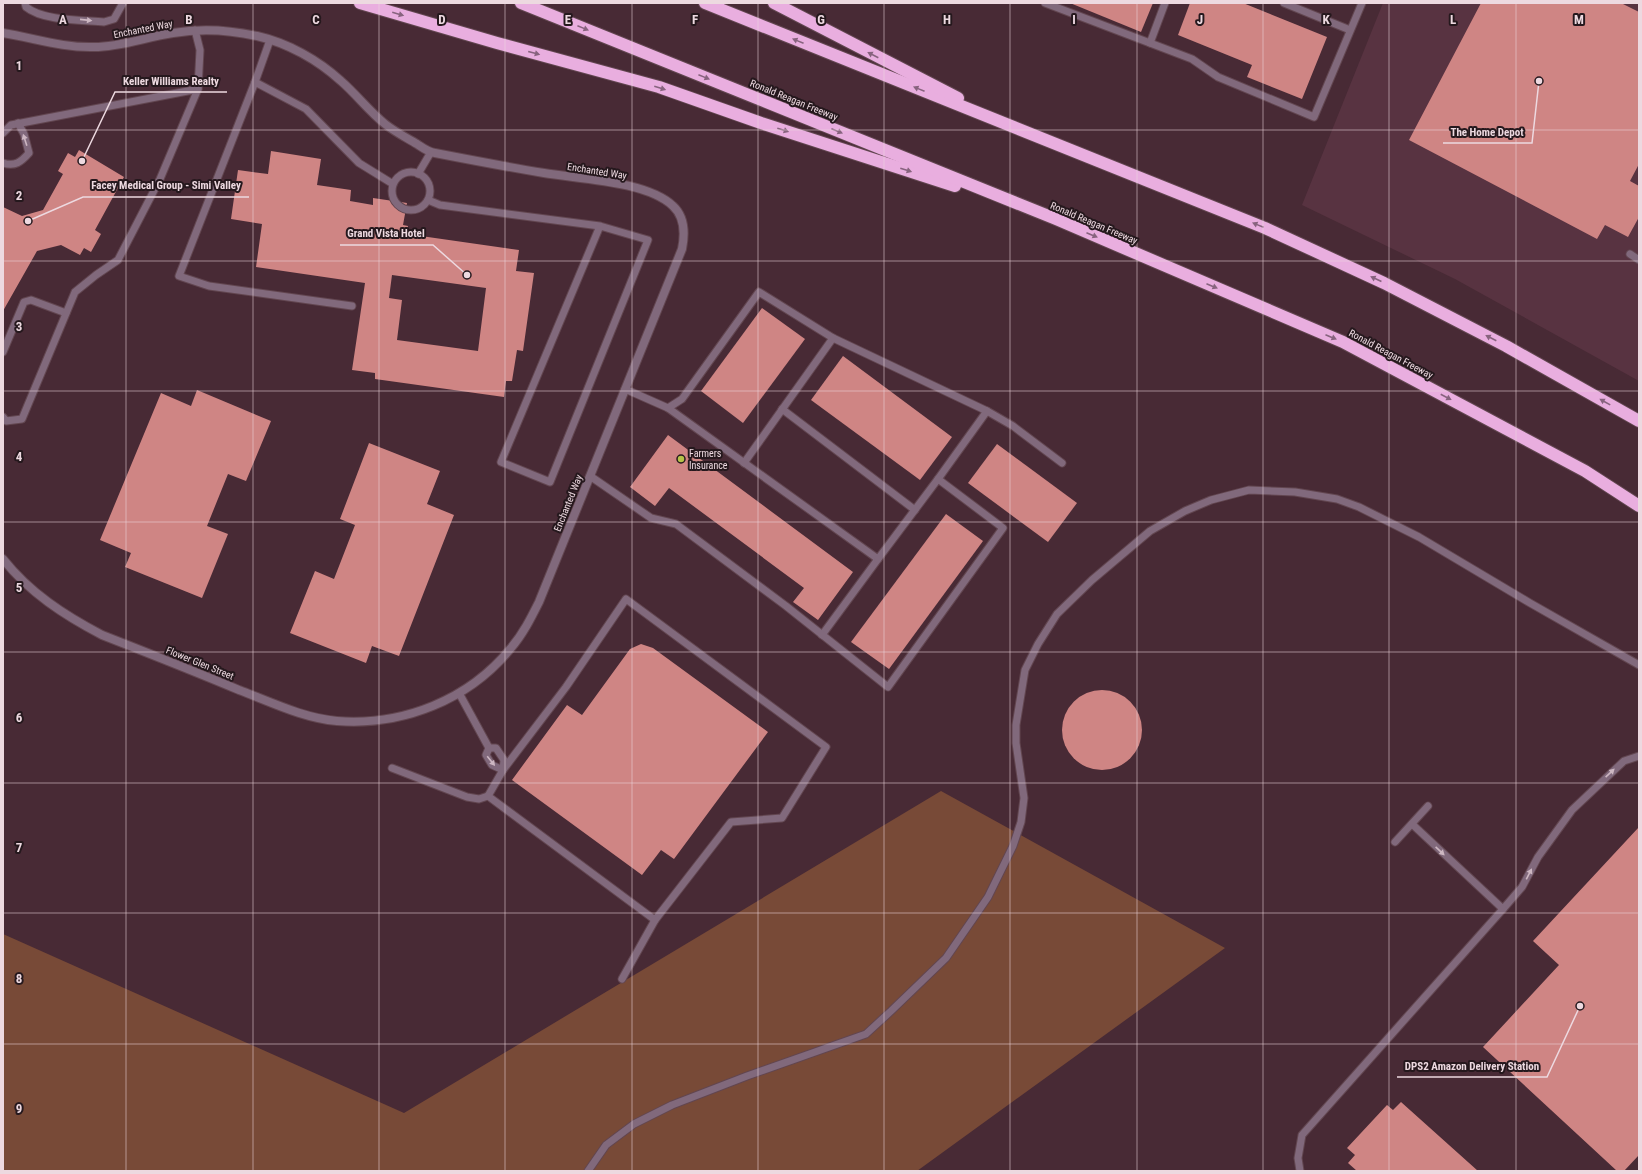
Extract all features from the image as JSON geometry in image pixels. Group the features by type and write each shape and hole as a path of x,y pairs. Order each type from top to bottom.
{"highway":[{"path":"360,3 659,88 761,123 1056,219"},
{"name":"Ronald Reagan Freeway","path":"521,3 1056,219 1343,342 1585,471 1639,506"},
{"path":"705,3 1265,228 1363,274 1506,346 1639,421"},
{"path":"774,3 1033,135"}],"street":[{"name":"Enchanted Way","path":"3,33 66,46 94,47 117,45 173,33 195,30 230,31 259,36 289,47 317,62 341,81 385,123 431,152 545,173 624,184 658,195 673,206 679,214 683,225 684,237 682,249 539,602 526,626 511,648 492,668 472,685 459,693 428,709 414,713"},
{"name":"Flower Glen Street","path":"3,559 26,584 49,604 88,627 297,713 336,721 366,721 401,717 414,713"}],"lane":[{"path":"25,3 26,7 32,12 44,16 104,22 114,19 123,3"},
{"path":"1045,3 1192,59 1218,78 1314,117 1362,3"},
{"path":"1150,43 1165,3"},
{"path":"1284,3 1350,30"},
{"path":"3,417 6,421 22,418 75,292 118,260 160,179 198,89 200,50 195,30"},
{"path":"270,40 179,276 209,286 352,306"},
{"path":"255,82 306,109 359,163 392,184"},
{"path":"3,133 11,125 18,123 198,89"},
{"path":"3,163 11,165 21,162 29,153 24,134 18,123"},
{"path":"418,174 431,152"},
{"path":"412,172 418,174 428,182 430,188 428,200 419,209 412,211 400,208 392,197 392,184 401,175 412,172"},
{"path":"428,200 440,205 600,226 648,240 550,482 501,462 600,226"},
{"path":"1630,254 1639,260"},
{"path":"668,408 682,398 759,292 833,338 987,411 1013,426 1062,463"},
{"path":"3,352 24,302 31,300 66,313"},
{"path":"744,463 833,338"},
{"path":"625,389 668,408 878,559"},
{"path":"782,410 915,510"},
{"path":"822,635 987,411"},
{"path":"590,476 651,518 676,524 888,687 1003,528 938,479"},
{"path":"588,1171 606,1145 634,1124 672,1105 740,1078 866,1034 892,1012 946,958 988,897 1013,846 1021,822 1024,798 1016,743 1016,725 1025,670 1038,644 1057,614 1092,580 1150,531 1185,511 1211,500 1249,490 1295,492 1337,499 1359,507 1420,537 1639,666"},
{"path":"392,768 467,797 480,799 488,796 503,770 566,687 626,599 826,747 782,818 731,822 655,920 622,979"},
{"path":"459,693 489,748"},
{"path":"489,748 496,748 504,760 503,770"},
{"path":"489,748 486,755 492,765 503,770"},
{"path":"1300,1171 1298,1158 1302,1135 1522,887 1538,857 1572,810 1624,761 1639,756"},
{"path":"488,796 655,920"},
{"path":"1395,842 1428,806"},
{"path":"1412,824 1503,909"}],"shaded area":[{"path":"1383,3 1639,3 1639,381 1455,279 1302,205"},
{"path":"941,791 1225,948 917,1171 3,1171 3,934 404,1113"}],"building":[{"path":"1070,3 1153,3 1141,32"},
{"path":"1190,3 1243,3 1327,37 1302,99 1247,77 1252,65 1178,35"},
{"path":"1481,3 1621,3 1639,12 1639,164 1630,181 1639,186 1639,217 1628,237 1605,225 1597,239 1409,140"},
{"path":"79,150 124,177 95,230 101,234 91,252 84,248 80,255 61,245 37,251 3,311 3,207 22,216 43,210 63,174 58,171 68,153 75,157"},
{"path":"271,151 321,159 317,185 351,190 350,201 373,205 373,198 407,203 403,225 408,226 407,234 519,250 516,271 534,273 523,351 517,350 512,381 506,381 504,397 375,379 375,373 352,370 365,283 256,267 262,224 231,219 238,170 268,174","holes":["392,275 486,288 478,351 397,340 402,300 389,298"]},
{"path":"762,308 805,339 743,423 701,391"},
{"path":"843,356 952,437 920,480 811,400"},
{"path":"197,390 271,421 246,481 228,474 207,526 228,534 202,598 125,567 131,553 100,540 161,393 191,406"},
{"path":"668,435 853,572 818,620 793,602 804,588 669,488 655,506 630,487"},
{"path":"369,443 440,471 427,504 454,515 399,656 372,646 366,663 290,633 315,571 334,579 355,525 340,519"},
{"path":"997,444 1077,503 1048,542 968,483"},
{"path":"946,514 983,541 889,669 851,642"},
{"path":"641,644 653,648 768,732 674,859 661,850 642,875 512,780 567,705 582,715 630,649"},
{"path":"1102,690 1117,693 1130,702 1139,715 1142,730 1139,745 1130,758 1117,767 1102,770 1087,767 1074,758 1065,745 1062,730 1065,715 1074,702 1087,693"},
{"path":"1639,827 1639,1155 1624,1171 1617,1171 1483,1047 1559,965 1533,941"},
{"path":"1401,1102 1478,1171 1357,1171 1348,1163 1355,1155 1347,1148 1387,1105 1393,1110"}],"place":[{"name":"The Home Depot","path":"1539,81"},
{"name":"Keller Williams Realty","path":"82,161"},
{"name":"Facey Medical Group - Simi Valley","path":"28,221"},
{"name":"Grand Vista Hotel","path":"467,275"},
{"name":"Farmers Insurance","path":"681,459"},
{"name":"DPS2 Amazon Delivery Station","path":"1580,1006"}]}
